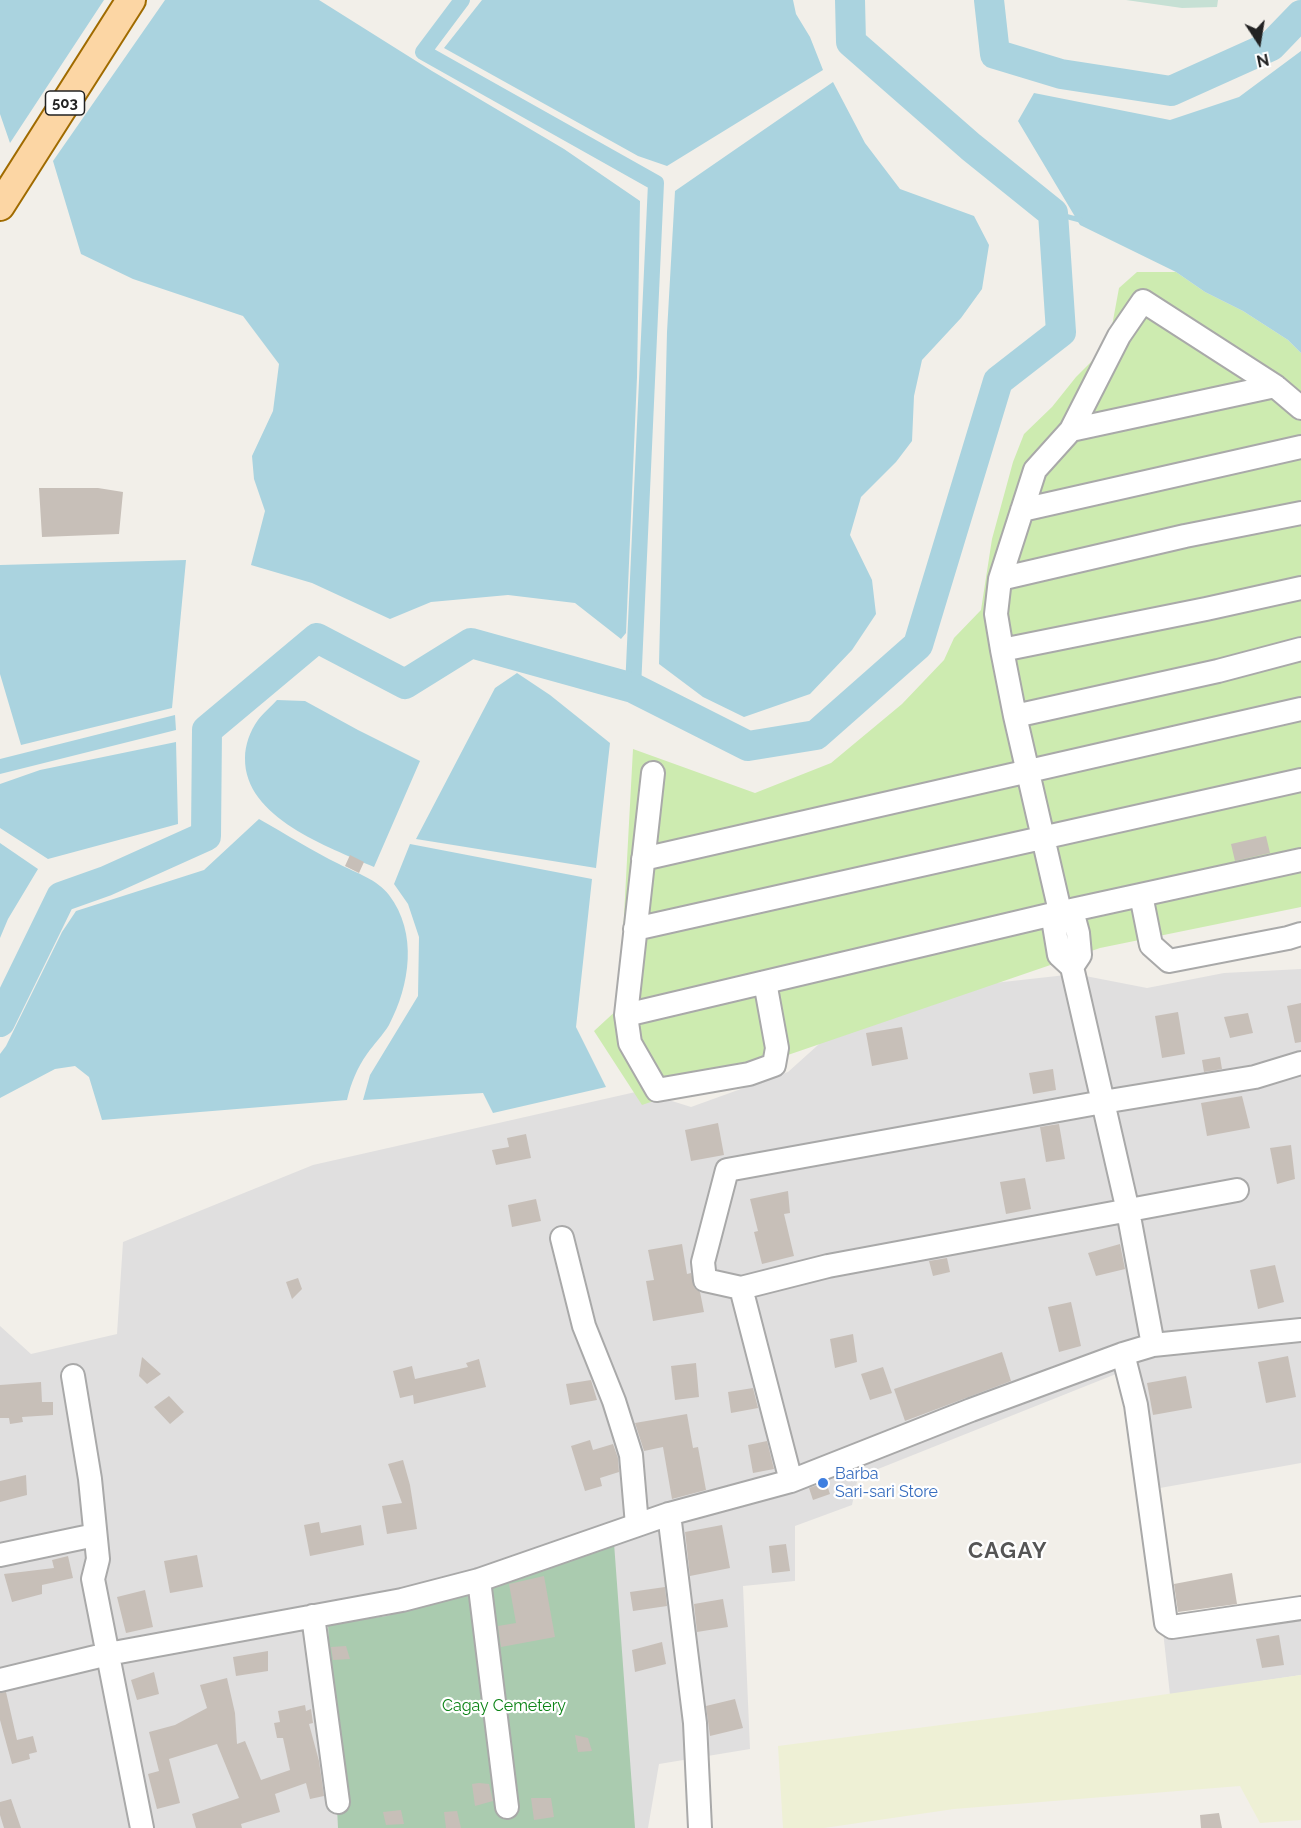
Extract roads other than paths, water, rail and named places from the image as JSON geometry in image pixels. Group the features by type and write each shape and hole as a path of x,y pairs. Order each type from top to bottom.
{"main road":[{"name":"503","path":"0,206 131,0"}],"street":[{"path":"1061,911 1015,716 996,614 1000,579 1035,470 1071,430 1119,336 1143,301 1275,386 1301,408"},
{"path":"1071,430 1275,386"},
{"path":"1022,510 1301,447"},
{"path":"1000,579 1185,536 1301,513"},
{"path":"1002,650 1301,588"},
{"path":"1015,716 1301,649"},
{"path":"643,859 1301,709"},
{"path":"653,773 626,1015 630,1043 657,1090 749,1074 774,1065 777,1048 765,982"},
{"path":"635,929 1301,780"},
{"path":"626,1015 1061,911 1301,860"},
{"path":"1142,895 1151,945 1169,961 1288,939 1301,934"},
{"path":"1061,911 1053,919 1059,955 1072,967 1128,1211 1153,1345"},
{"path":"1237,1190 828,1266 741,1288 705,1280 703,1262 727,1170 1255,1077 1301,1064"},
{"path":"562,1238 584,1326 614,1401 631,1455 637,1525"},
{"path":"741,1288 791,1481"},
{"path":"0,1680 108,1654 402,1599 479,1580 669,1514 791,1481 960,1414 1123,1354 1153,1345 1301,1330"},
{"path":"1123,1354 1136,1405 1166,1623 1172,1627 1301,1608"},
{"path":"73,1376 90,1479 98,1559 93,1579 142,1828"},
{"path":"669,1514 695,1723 699,1828"},
{"path":"0,1555 95,1535"},
{"path":"479,1580 507,1807"},
{"path":"313,1616 338,1802"}],"water":[{"path":"0,0 104,0 10,143 0,114"},
{"path":"165,0 319,0 432,71 564,149 640,201 637,377 626,633 621,639 575,603 508,595 431,602 390,619 312,583 251,565 265,511 254,479 252,456 273,411 279,364 243,316 133,279 81,254 53,161"},
{"path":"482,0 793,0 796,14 810,37 823,70 667,166 638,156 444,48"},
{"path":"1301,51 1301,353 1288,340 1243,311 1205,292 1176,272 1080,225 1018,121 1034,93 1170,120 1239,97"},
{"path":"833,82 865,143 900,189 974,216 989,245 982,289 961,318 922,360 914,396 912,441 896,462 861,497 850,535 872,580 876,614 852,650 810,694 744,717 703,697 659,664 667,332 675,191"},
{"path":"186,560 172,708 21,745 0,674 0,565"},
{"path":"517,673 550,695 610,743 596,868 416,839 495,688"},
{"path":"277,700 305,701 420,761 374,867 313,840 292,828 258,798 248,779 246,748 255,724"},
{"path":"175,715 176,730 0,774 0,759"},
{"path":"176,742 178,824 48,859 0,828 0,784 40,770"},
{"path":"259,819 379,885 389,895 404,926 408,959 402,993 389,1025 357,1070 347,1100 102,1120 89,1077 75,1066 55,1069 0,1098 0,1054 62,932 76,911 204,870"},
{"path":"0,843 38,869 8,919 0,938"},
{"path":"410,844 592,879 576,1027 606,1087 493,1113 483,1093 363,1100 370,1075 418,996 419,937 408,904 394,884"}],"waterway":[{"path":"462,0 423,52 656,183 633,688"},
{"path":"0,1022 61,897 106,881 206,836 207,730 317,638 405,684 471,643 633,688 748,746 816,735 918,645 998,381 1061,332 1053,213 971,147 851,42 850,0"},
{"path":"989,0 995,54 1061,74 1171,91 1271,46 1301,15"},
{"path":"1053,213 1080,220"}],"place":[{"name":"Barba Sari-sari Store","path":"823,1483"}],"district":[{"name":"CAGAY","path":"1008,1551"}],"park label":[{"name":"Cagay Cemetery","path":"504,1706"}]}
